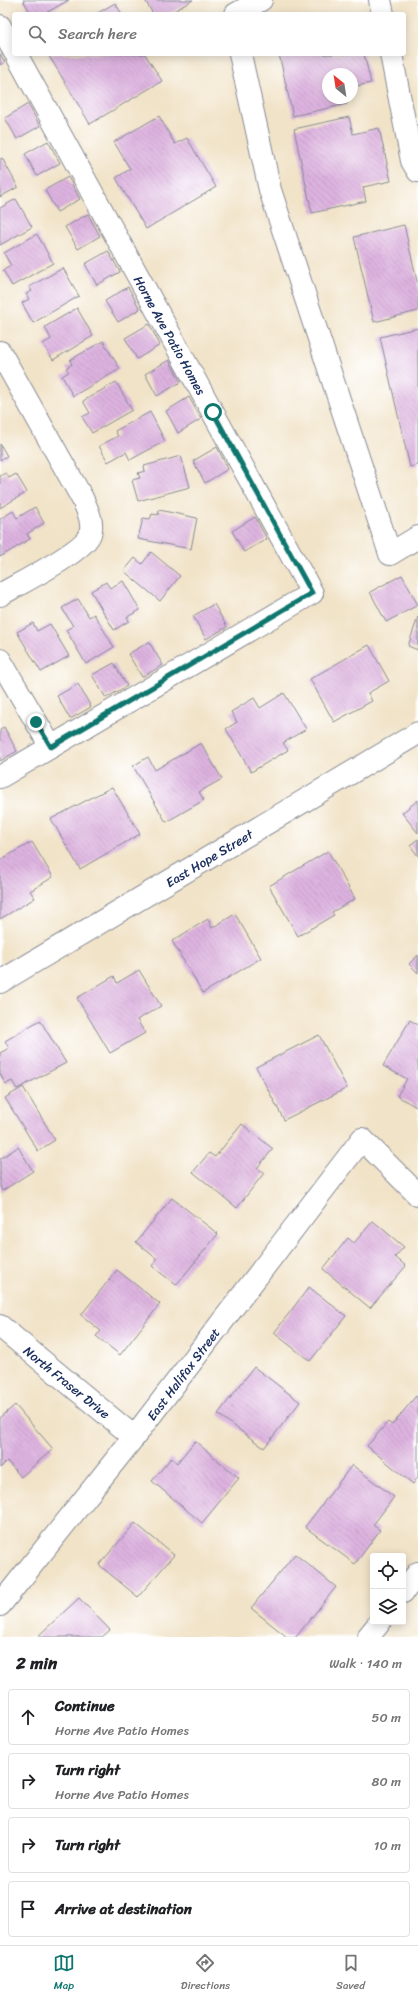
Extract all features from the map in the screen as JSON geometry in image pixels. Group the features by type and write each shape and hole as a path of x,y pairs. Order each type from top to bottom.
{"street":[{"path":"240,12 261,0"},
{"path":"380,0 383,12"},
{"path":"0,26 12,47"},
{"name":"Horne Ave Patio Homes","path":"0,777 312,593 17,56"},
{"path":"240,56 270,190 390,554 418,537"},
{"path":"391,56 412,161 418,172"},
{"path":"0,352 82,498 90,517 90,534 82,544 70,554 0,595"},
{"path":"0,660 51,747"},
{"name":"East Hope Street","path":"0,982 418,733"},
{"name":"East Halifax Street","path":"0,1605 134,1437 362,1139 418,1195"},
{"name":"North Fraser Drive","path":"0,1326 134,1437"},
{"path":"405,1589 418,1573"},
{"path":"368,1637 378,1625"}],"building":[{"path":"23,0 69,0 48,12 30,12"},
{"path":"145,0 193,0 172,12 152,12"},
{"path":"115,3 121,12 99,12"},
{"path":"0,54 5,62 0,65"},
{"path":"49,56 146,56 162,81 90,124"},
{"path":"279,56 364,56 371,83 358,86 358,68 322,68 322,104 347,104 293,116"},
{"path":"28,104 40,126 17,139 5,118"},
{"path":"159,116 175,144 187,138 216,187 146,229 116,178 130,169 114,142"},
{"path":"349,117 353,134 379,128 391,181 363,187 366,201 312,213 294,129"},
{"path":"48,141 60,163 37,176 25,154"},
{"path":"2,158 18,187 0,197 0,159"},
{"path":"68,177 80,199 57,212 45,190"},
{"path":"16,199 32,227 0,245 0,208"},
{"path":"88,214 100,236 78,249 65,227"},
{"path":"404,225 418,285 418,311 374,322 354,237"},
{"path":"37,234 53,263 12,286 3,270 11,266 4,253"},
{"path":"108,251 120,272 97,285 85,264"},
{"path":"63,268 79,296 33,323 22,303 29,299 26,294 32,291 29,287"},
{"path":"128,287 140,309 118,322 105,301"},
{"path":"77,308 93,336 53,360 43,344 51,339 45,327"},
{"path":"149,324 160,345 137,359 125,338"},
{"path":"418,328 418,465 410,467 380,337"},
{"path":"103,341 120,369 73,396 62,376 69,372 66,368 72,364 70,360"},
{"path":"169,360 181,382 157,396 145,374"},
{"path":"116,382 132,410 92,433 82,417 90,413 83,401"},
{"path":"189,397 201,419 178,433 166,411"},
{"path":"150,412 165,441 130,460 126,452 108,462 99,446 118,436 115,431"},
{"path":"0,444 7,456 0,460"},
{"path":"217,447 228,469 205,483 193,461"},
{"path":"181,456 190,487 138,501 132,480 140,478 138,473 145,471 144,466"},
{"path":"6,473 9,478 16,474 27,492 0,508 0,476"},
{"path":"35,507 44,523 27,534 30,539 0,557 0,519 13,511 17,518"},
{"path":"159,510 197,518 191,549 138,539 143,518 150,519 152,514 158,515"},
{"path":"255,517 267,539 244,552 232,531"},
{"path":"151,552 180,576 160,601 124,571 135,558 142,564"},
{"path":"402,575 418,605 386,622 370,592"},
{"path":"123,581 140,610 127,617 129,621 114,630 91,591 106,582 110,588"},
{"path":"78,599 89,617 94,614 114,647 86,664 66,630 73,626 62,608"},
{"path":"214,604 227,627 206,639 193,616"},
{"path":"418,617 418,650 408,646"},
{"path":"33,623 37,631 50,624 69,656 41,672 17,632"},
{"path":"149,642 163,665 142,677 128,654"},
{"path":"369,645 389,681 368,693 372,701 334,722 310,679"},
{"path":"114,663 127,686 106,698 92,675"},
{"path":"78,684 91,707 70,719 57,696"},
{"path":"284,693 306,729 283,743 288,750 251,772 226,729 237,722 231,712 254,698 260,708"},
{"path":"4,727 17,751 0,761 0,730"},
{"path":"201,743 222,779 199,792 204,800 166,822 133,766 148,757 155,770"},
{"path":"112,787 140,834 80,869 51,819"},
{"path":"418,800 418,833 402,813"},
{"path":"418,839 418,856 410,845"},
{"path":"32,842 53,877 30,891 35,898 0,919 0,860"},
{"path":"328,851 355,899 332,912 334,915 298,936 269,886"},
{"path":"235,914 261,958 203,993 172,941 208,919 212,928"},
{"path":"418,955 418,973 409,964"},
{"path":"139,970 161,1006 137,1020 145,1033 110,1053 77,998 114,976 117,983"},
{"path":"40,1020 66,1063 17,1089 12,1081 6,1084 0,1074 0,1053 9,1048 5,1041"},
{"path":"410,1020 418,1025 418,1108 397,1096 407,1079 383,1066"},
{"path":"319,1035 347,1088 284,1120 256,1067"},
{"path":"23,1087 55,1140 38,1151 5,1098"},
{"path":"242,1124 273,1149 257,1168 264,1173 237,1208 193,1172 209,1153 215,1157"},
{"path":"18,1147 33,1171 2,1191 0,1187 0,1159"},
{"path":"172,1198 218,1234 176,1285 152,1266 157,1259 136,1242"},
{"path":"373,1221 404,1247 395,1257 406,1266 370,1308 323,1269 348,1238 354,1243"},
{"path":"117,1270 160,1304 120,1355 96,1336 101,1331 81,1315"},
{"path":"309,1287 346,1316 310,1361 274,1333"},
{"path":"254,1367 300,1402 264,1448 218,1414"},
{"path":"416,1396 418,1398 418,1477 413,1484 367,1446 388,1422 392,1425"},
{"path":"15,1405 53,1449 21,1477 7,1461 0,1468 0,1418"},
{"path":"195,1441 239,1478 202,1523 152,1481 171,1458 177,1463"},
{"path":"352,1465 394,1497 373,1525 380,1530 355,1564 305,1527"},
{"path":"135,1523 174,1555 138,1597 99,1565"},
{"path":"295,1554 336,1587 296,1637 287,1637 251,1608"},
{"path":"79,1598 110,1630 102,1637 37,1637"}],"route":[{"path":"36,722 51,747 312,593 213,412"}]}
